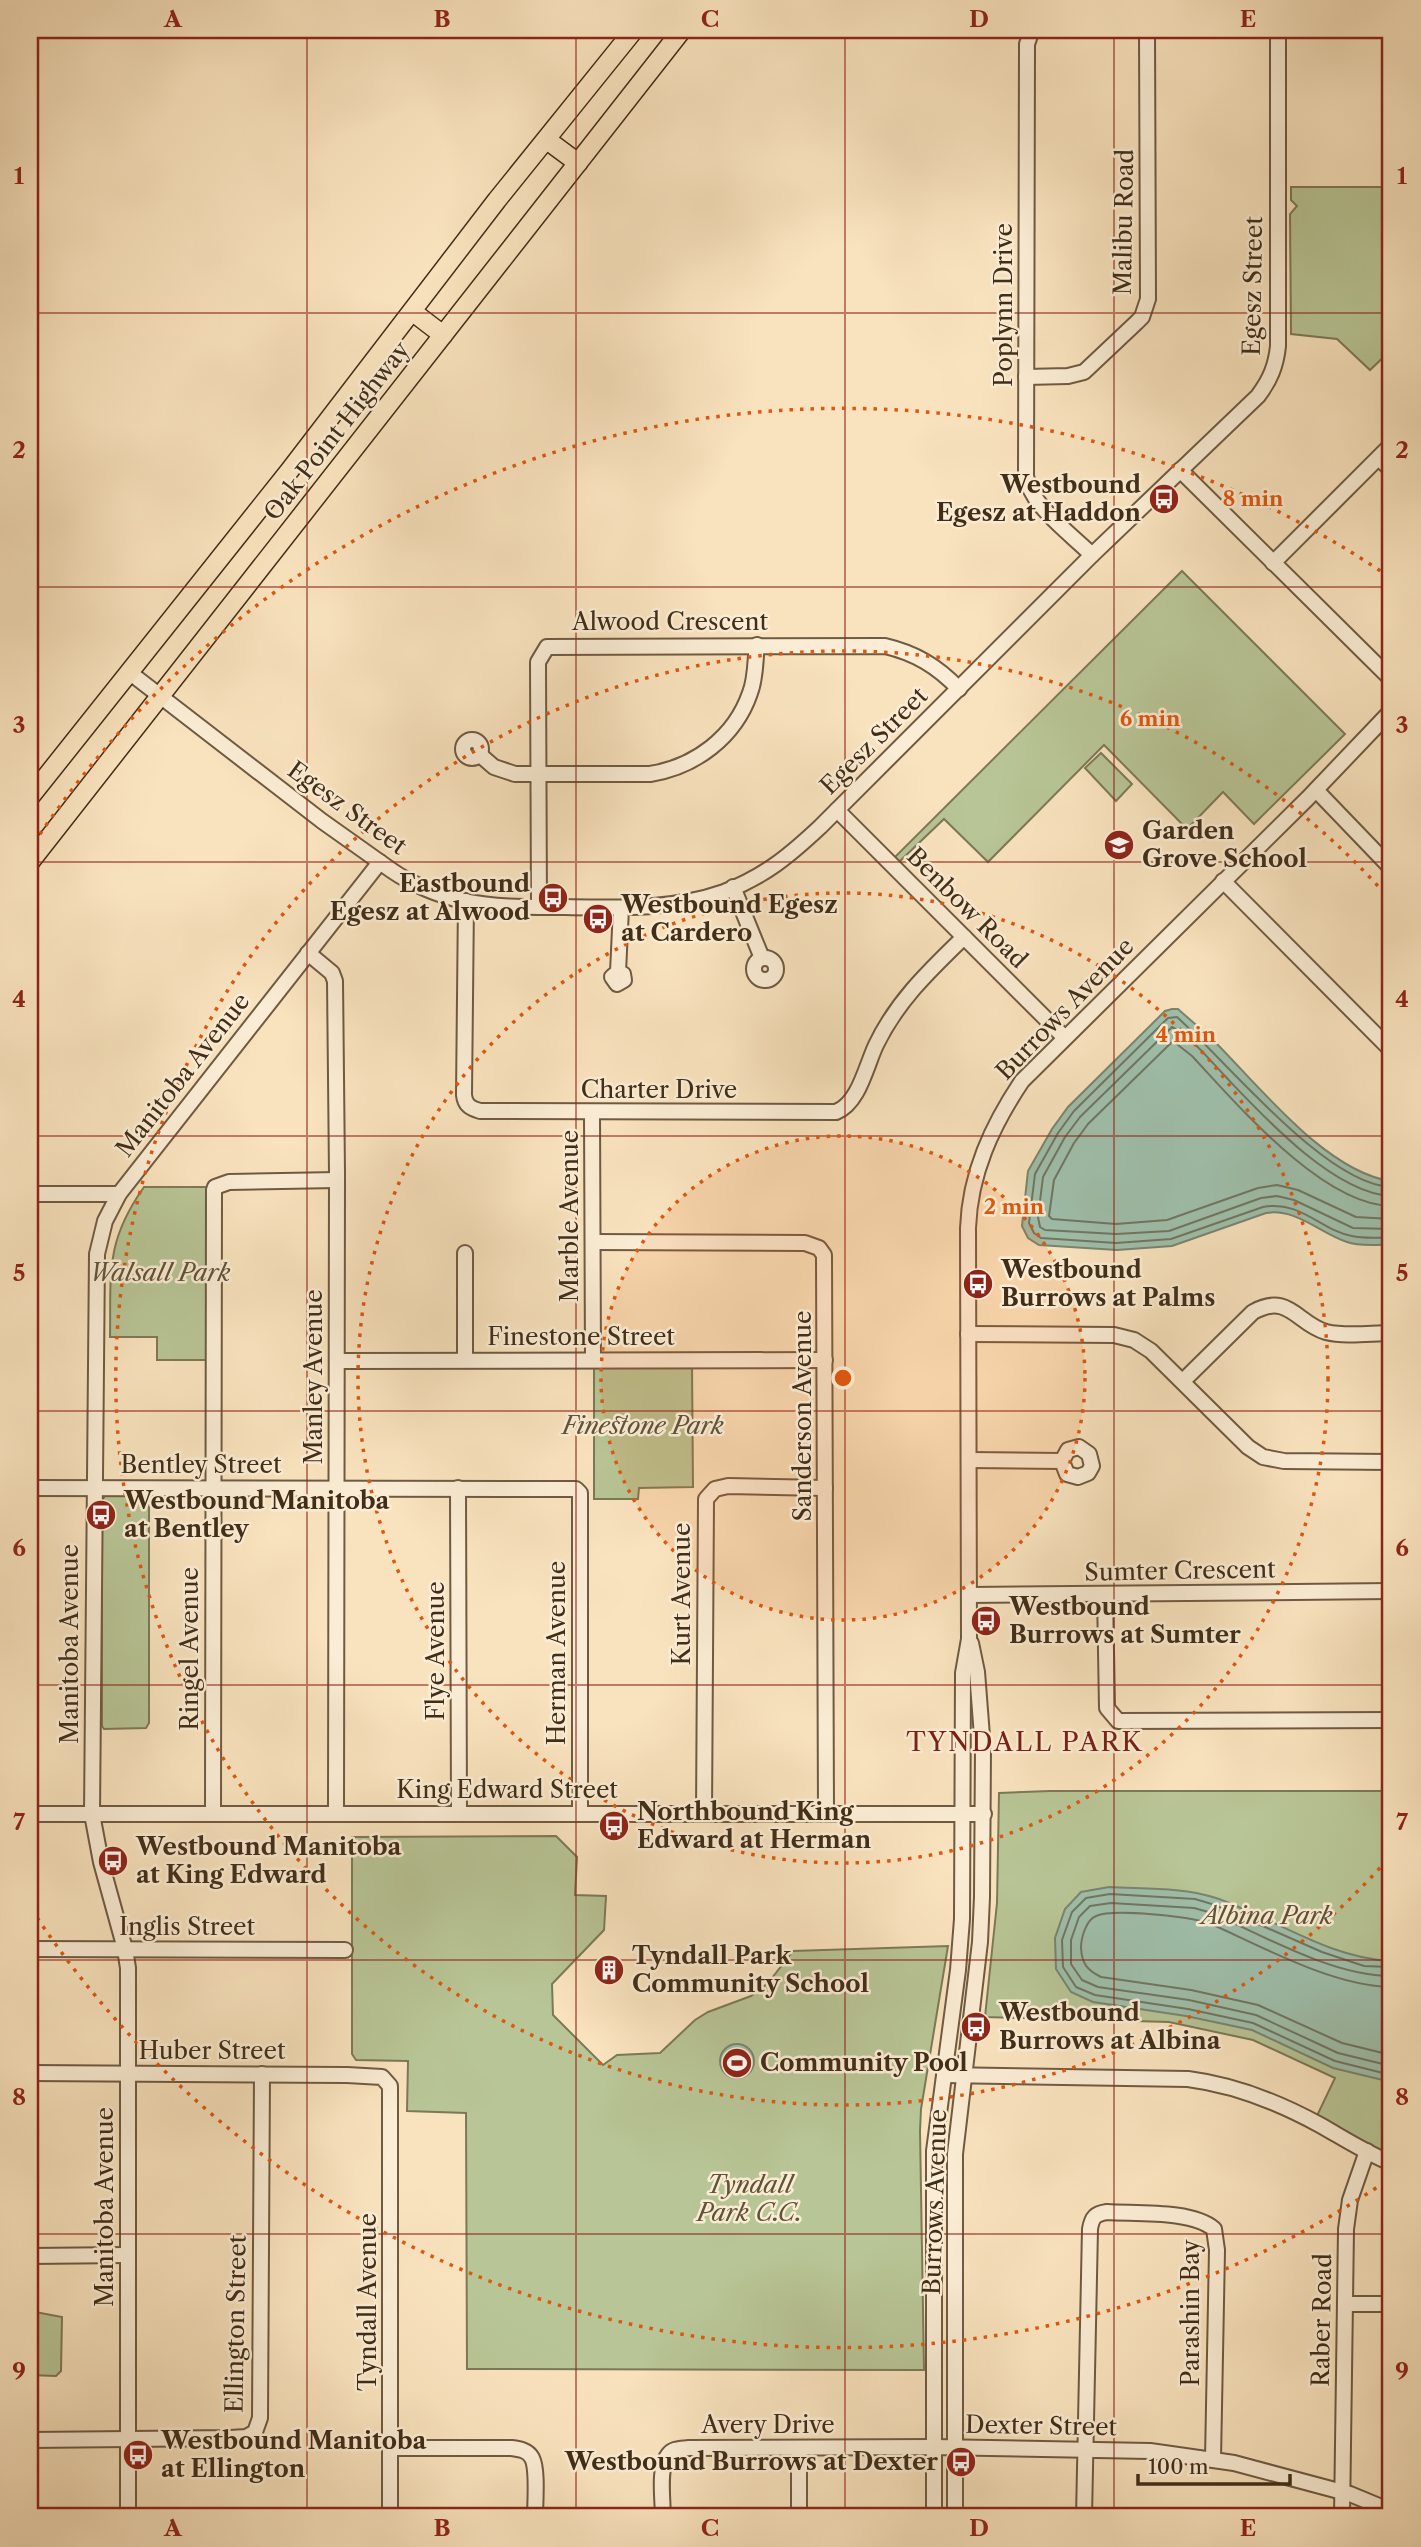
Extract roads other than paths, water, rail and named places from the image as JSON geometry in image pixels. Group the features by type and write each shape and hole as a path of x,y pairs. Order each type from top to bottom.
{"main road":[{"name":"Oak Point Highway","path":"30,797 413,312 497,200 634,30"},
{"name":"Oak Point Highway","path":"30,862 682,30"},
{"path":"547,140 578,163"},
{"path":"413,312 443,335"}],"street":[{"name":"Poplynn Drive","path":"1032,30 1027,44 1026,476 1030,492 1092,555"},
{"name":"Malibu Road","path":"1026,377 1068,376 1084,372 1137,322 1146,308 1147,30"},
{"name":"Egesz Street","path":"129,672 322,821 402,877 466,901 499,906 621,908 687,901 733,887 786,859 1092,555 1258,396 1267,384 1276,362 1278,346 1278,30"},
{"path":"1273,563 1391,445"},
{"path":"1379,457 1391,470"},
{"path":"1180,470 1391,679"},
{"path":"479,754 494,768 538,775 667,772 698,758 726,733 750,693 757,645"},
{"name":"Alwood Crescent","path":"539,907 538,662 547,647 885,646 923,659 959,689"},
{"name":"Burrows Avenue","path":"934,2517 934,2151 958,1970 962,1919 963,1673 969,1639 970,1595 969,1212 974,1180 984,1150 1009,1101 1023,1081 1064,1037 1316,790 1391,711"},
{"path":"1316,790 1391,868"},
{"name":"Benbow Road","path":"836,810 1064,1037"},
{"name":"Manitoba Avenue","path":"128,2517 128,1968 101,1862 92,1814 97,1254 105,1221 119,1194 380,862"},
{"path":"1223,881 1391,1050"},
{"path":"733,887 762,958"},
{"name":"Charter Drive","path":"466,901 465,1102 480,1111 592,1113 842,1110 850,1103 891,1017 925,974 964,937"},
{"path":"618,972 621,908"},
{"name":"Manley Avenue","path":"308,953 332,972 335,981 336,1813"},
{"name":"Marble Avenue","path":"592,1113 593,1360"},
{"name":"Ringel Avenue","path":"213,1813 214,1190 215,1187 229,1182 337,1180"},
{"path":"30,1194 119,1194"},
{"name":"Sanderson Avenue","path":"593,1242 813,1244 819,1248 826,1262 826,1814"},
{"path":"465,1253 465,1360"},
{"path":"1183,1381 1261,1307 1284,1307 1326,1332 1391,1333"},
{"path":"968,1334 1101,1334 1124,1337 1151,1350 1248,1447 1264,1457 1284,1461 1391,1462"},
{"name":"Finestone Street","path":"337,1360 825,1360"},
{"path":"969,1460 1062,1461"},
{"name":"Kurt Avenue","path":"704,1814 706,1499 715,1489 727,1486 825,1488"},
{"name":"Bentley Street","path":"30,1488 576,1489 580,1493"},
{"name":"Flye Avenue","path":"458,1488 459,1814"},
{"name":"Herman Avenue","path":"580,1493 580,1813"},
{"name":"Sumter Crescent","path":"970,1595 1391,1591"},
{"path":"1104,1594 1107,1708 1118,1721 1391,1720"},
{"name":"Burrows Avenue","path":"955,2517 955,2154 980,1942 984,1814 983,1749 977,1672 969,1639"},
{"name":"King Edward Street","path":"30,1814 984,1814"},
{"name":"Inglis Street","path":"30,1949 345,1950"},
{"name":"Huber Street","path":"30,2073 382,2077 390,2086"},
{"name":"Ellington Street","path":"30,2440 230,2438 246,2437 255,2432 260,2418 262,2074"},
{"path":"944,2075 1211,2082 1283,2106 1391,2163"},
{"name":"Tyndall Avenue","path":"390,2086 390,2517"},
{"name":"Raber Road","path":"1342,2517 1346,2229 1350,2200 1367,2151"},
{"name":"Parashin Bay","path":"1085,2449 1092,2220 1097,2214 1107,2212 1173,2216 1207,2222 1214,2228 1217,2238 1213,2459"},
{"path":"30,2256 127,2255"},
{"path":"1345,2304 1391,2304"},
{"name":"Dexter Street","path":"934,2446 1128,2449 1213,2459 1342,2492 1391,2511"},
{"name":"Avery Drive","path":"663,2517 663,2465 668,2453 677,2449 934,2446"},
{"path":"390,2448 512,2448 525,2451 532,2458 534,2467 535,2517"},
{"path":"799,2448 799,2517"},
{"path":"1084,2517 1085,2449"}],"water":[{"path":"1178,1009 1211,1038 1271,1101 1317,1144 1366,1174 1391,1181 1391,1245 1352,1244 1298,1218 1277,1212 1266,1213 1172,1246 1117,1250 1039,1245 1028,1238 1022,1226 1028,1171 1052,1129 1068,1107 1165,1011"},
{"path":"1109,1887 1203,1894 1238,1906 1345,1953 1391,1961 1391,2082 1333,2068 1252,2030 1186,2016 1093,2002 1071,1992 1056,1969 1055,1938 1065,1909 1081,1892"},
{"name":"Community Pool","path":"737,2044 749,2049 754,2061 749,2073 737,2078 725,2073 720,2061 725,2049"}],"place":[{"name":"Westbound Egesz at Haddon","path":"1164,499"},
{"name":"Garden Grove School","path":"1119,845"},
{"name":"Eastbound Egesz at Alwood","path":"553,898"},
{"name":"Westbound Egesz at Cardero","path":"598,919"},
{"name":"Westbound Burrows at Palms","path":"978,1284"},
{"name":"Westbound Manitoba at Bentley","path":"101,1515"},
{"name":"Westbound Burrows at Sumter","path":"986,1621"},
{"name":"Northbound King Edward at Herman","path":"614,1826"},
{"name":"Westbound Manitoba at King Edward","path":"113,1861"},
{"name":"Tyndall Park Community School","path":"609,1970"},
{"name":"Westbound Burrows at Albina","path":"976,2027"},
{"name":"Community Pool","path":"737,2063"},
{"name":"Westbound Manitoba at Ellington","path":"138,2455"},
{"name":"Westbound Burrows at Dexter","path":"961,2462"}],"district":[{"name":"TYNDALL PARK","path":"1025,1742"}],"park label":[{"name":"Walsall Park","path":"160,1273"},
{"name":"Finestone Park","path":"643,1426"},
{"name":"Albina Park","path":"1267,1916"},
{"name":"Tyndall Park C.C.","path":"750,2199"}]}
